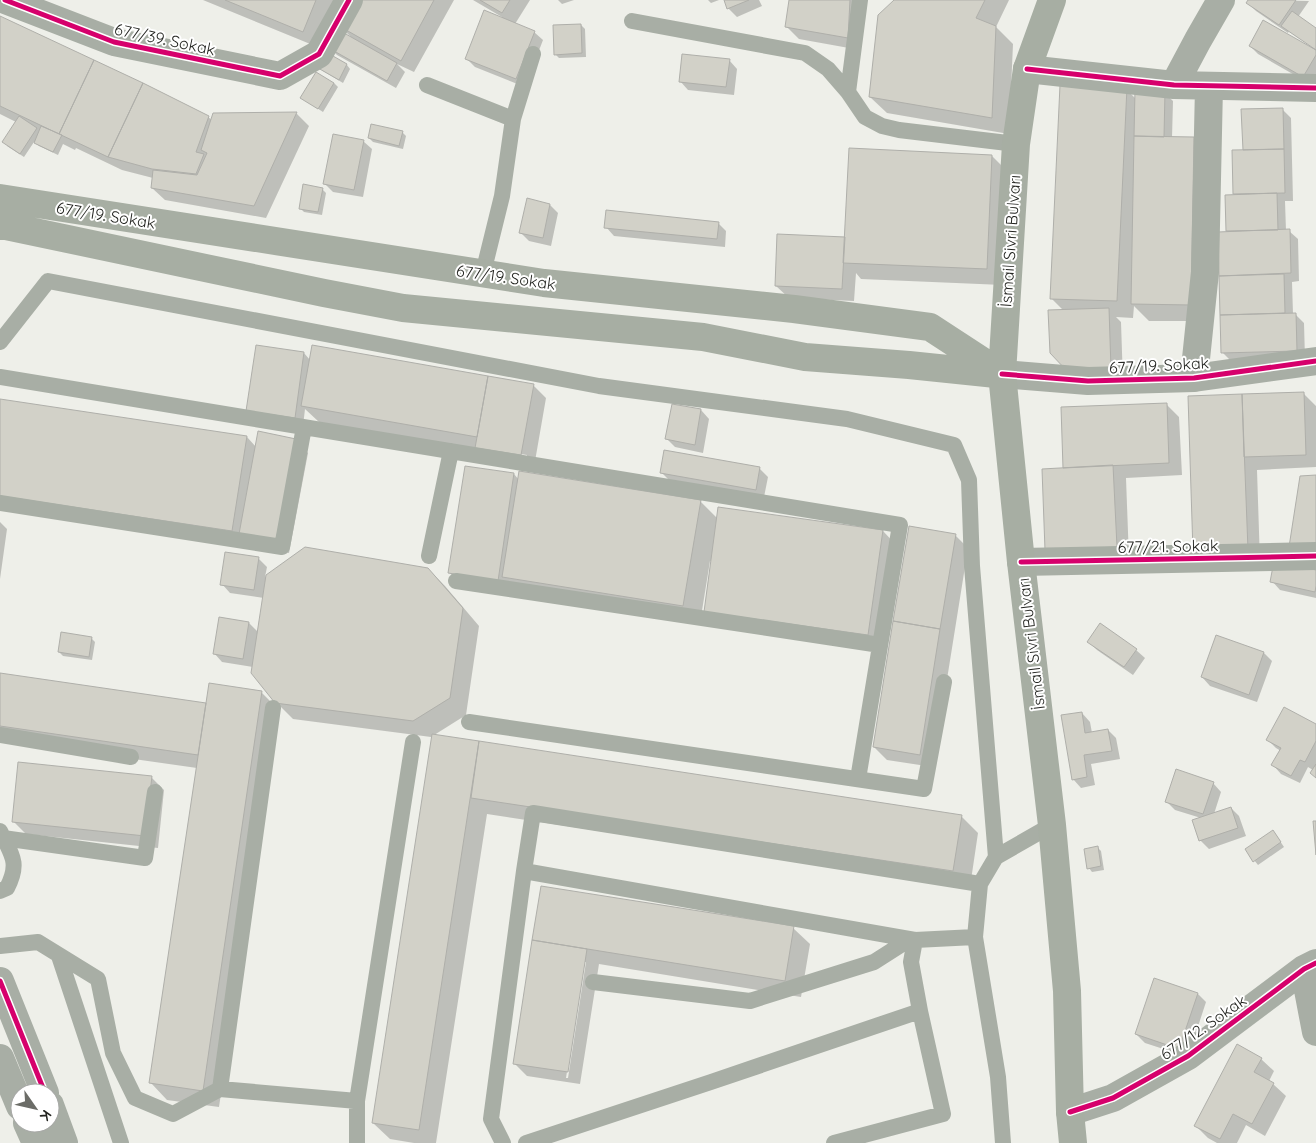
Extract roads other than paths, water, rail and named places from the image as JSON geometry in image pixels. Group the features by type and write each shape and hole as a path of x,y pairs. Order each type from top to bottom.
{"main road":[{"name":"İsmail Sivri Bulvarı","path":"1052,0 1028,69 1016,144 1002,374 1021,562 1052,825 1067,991 1072,1143"},
{"name":"677/19. Sokak","path":"0,198 544,283 794,309 930,327 1002,374"},
{"name":"677/19. Sokak","path":"0,226 403,308 703,337 805,357 909,364 1002,374"}],"street":[{"name":"677/39. Sokak","path":"5,0 114,42 280,76 319,54 349,0"},
{"path":"1174,85 1222,0"},
{"path":"1028,69 1174,85 1316,88"},
{"path":"1194,378 1205,272 1209,86"},
{"name":"677/19. Sokak","path":"1002,374 1088,380 1194,378 1316,361"},
{"name":"677/21. Sokak","path":"1021,562 1316,556"},
{"path":"1310,966 1316,1032"},
{"name":"677/12. Sokak","path":"1070,1112 1113,1098 1188,1056 1310,966"},
{"path":"0,981 42,1083"},
{"path":"0,1058 10,1083"}],"lane":[{"path":"848,92 860,0"},
{"path":"632,21 805,53 828,68 848,92 864,117 882,126 899,130 1016,144"},
{"path":"483,273 502,196 513,119 533,54"},
{"path":"427,85 513,119"},
{"path":"0,342 48,281 599,386 847,419 954,445 969,480 972,566 996,857"},
{"path":"0,377 900,525 858,779"},
{"path":"0,503 282,547 304,427"},
{"path":"429,556 450,451"},
{"path":"456,581 880,645"},
{"path":"469,722 924,789 944,682"},
{"path":"220,1089 273,708"},
{"path":"0,735 131,757"},
{"path":"357,1139 357,1101 413,742"},
{"path":"2,835 145,858 155,792"},
{"path":"503,1143 491,1119 533,813 980,884"},
{"path":"1003,1143 998,1077 975,937 980,884 996,857 1052,825"},
{"path":"0,891 7,888 13,876 14,858 2,835"},
{"path":"524,871 912,939 975,937"},
{"path":"593,982 750,1001 874,962 912,939"},
{"path":"834,1143 943,1114 911,962 912,939"},
{"path":"0,946 38,942 98,979 113,1053 135,1098 173,1114 220,1089 357,1101"},
{"path":"60,956 121,1143"},
{"path":"526,1143 920,1011"}]}
